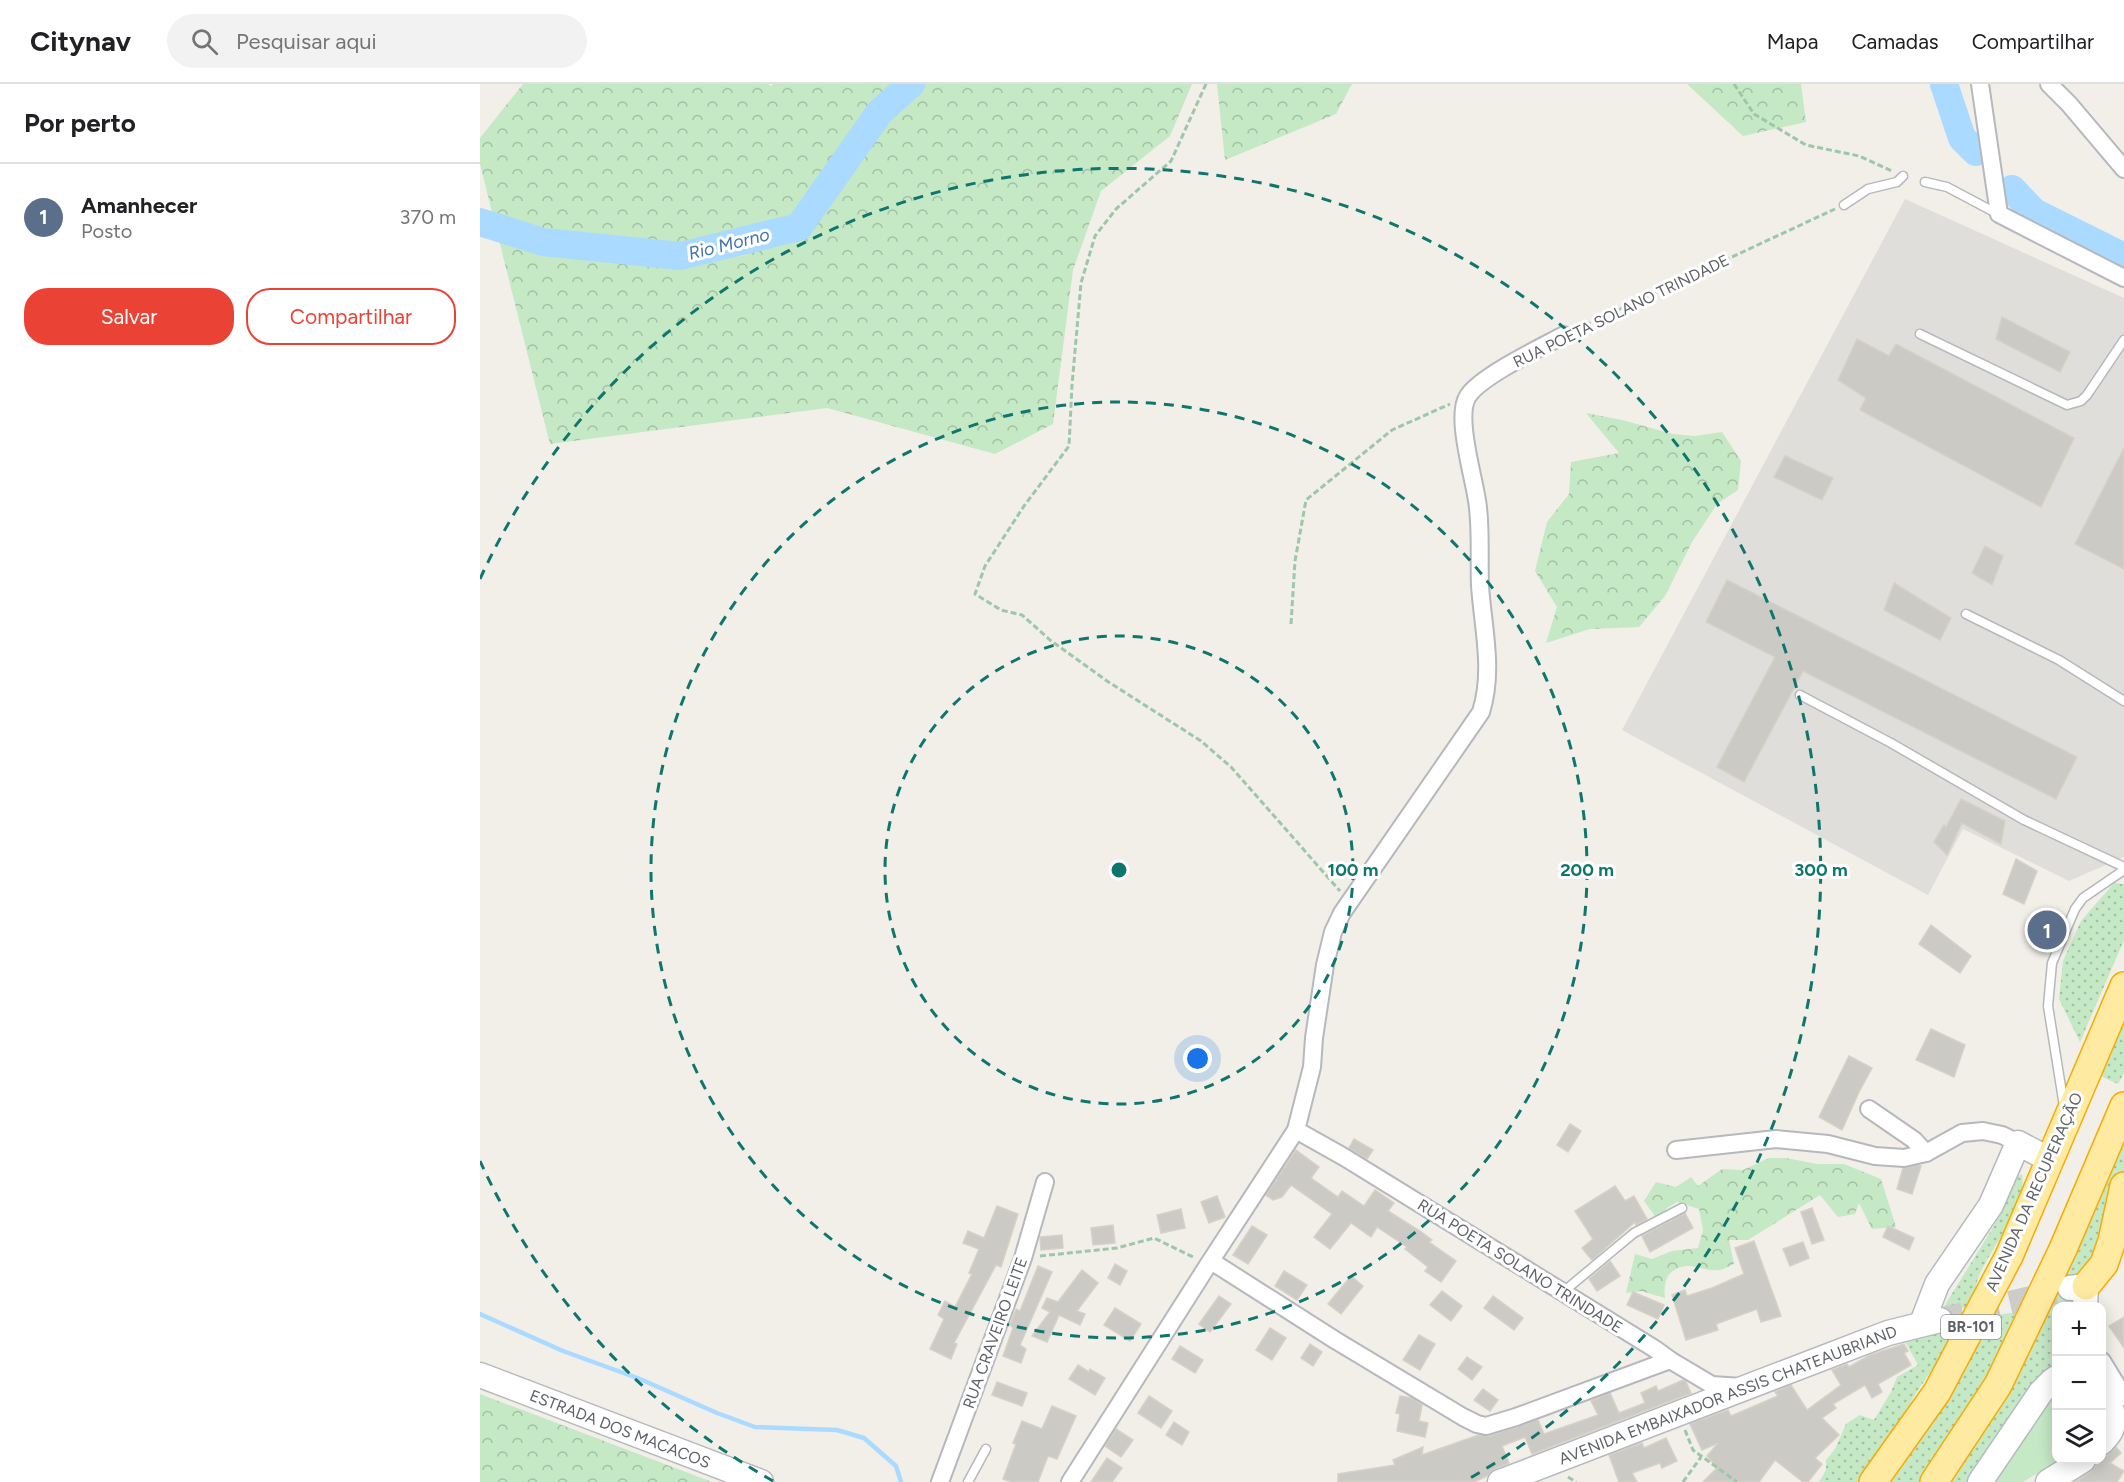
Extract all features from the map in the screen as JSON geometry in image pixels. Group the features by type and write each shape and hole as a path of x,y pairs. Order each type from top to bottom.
{"highway":[{"name":"AVENIDA DA RECUPERAÇÃO","path":"1873,1482 1937,1392 2009,1256 2124,986"},
{"name":"BR-101","path":"1935,1482 1998,1385 2059,1257 2124,1106"},
{"path":"2080,1294 2114,1261 2112,1241 2124,1186"}],"main road":[{"path":"2018,1143 2050,1160"},
{"name":"AVENIDA EMBAIXADOR ASSIS CHATEAUBRIAND","path":"1500,1482 1888,1333 1931,1322 1937,1284 1990,1206 2018,1143"},
{"name":"ESTRADA DOS MACACOS","path":"480,1375 761,1482"},
{"path":"1980,1482 2041,1392 2052,1382"},
{"path":"2106,1397 2113,1413 2111,1430 2106,1437"},
{"path":"2048,1482 2077,1464"}],"street":[{"path":"1980,84 1999,214 2124,278"},
{"path":"2049,84 2124,169"},
{"name":"RUA POETA SOLANO TRINDADE","path":"1468,396 1517,361 1564,335"},
{"path":"1070,1482 1296,1130 1312,1067 1314,1038 1328,954 1334,932 1350,902 1481,712 1486,695 1487,653 1480,587 1478,508 1464,428 1464,411 1468,396"},
{"path":"1869,1109 1914,1140 1926,1154"},
{"name":"RUA POETA SOLANO TRINDADE","path":"1296,1130 1344,1157 1712,1384 1749,1387"},
{"path":"1676,1150 1776,1139 1828,1144 1875,1156 1904,1158 1926,1154 1962,1133 1983,1131 2002,1135 2018,1143"},
{"name":"RUA CRAVEIRO LEITE","path":"940,1482 1023,1258 1045,1182"},
{"path":"1210,1263 1463,1418 1486,1426 1670,1360"},
{"path":"2106,1367 2124,1397"}],"lane":[{"path":"1844,205 1868,189 1897,182 1903,176"},
{"path":"1925,182 1947,187 1999,214"},
{"path":"1920,334 2067,405 2081,401 2087,395 2124,340"},
{"path":"1965,614 2059,660 2124,701"},
{"path":"1800,695 1891,743 2024,820 2124,869 2083,898 2075,909 2052,963 2048,1006 2056,1068 2067,1120"},
{"path":"1563,1293 1634,1233 1682,1208"},
{"path":"968,1482 986,1449"}],"path":[{"path":"1206,84 1171,161 1116,209 1095,236 1082,284 1072,385 1069,446 1024,506 985,566 975,594 1001,610 1022,615 1050,640 1107,681 1201,741 1231,767 1350,902"},
{"path":"1734,84 1755,114 1806,145 1859,156 1903,176"},
{"name":"RUA POETA SOLANO TRINDADE","path":"1564,335 1844,205"},
{"path":"1291,624 1295,561 1306,500 1392,430 1468,396"},
{"path":"1023,1258 1117,1248 1154,1238 1210,1263"},
{"path":"1680,1414 1693,1450 1737,1482"},
{"path":"1683,1482 1701,1456"}],"shaded area":[{"path":"1905,199 2124,298 2124,857 2069,881 1963,829 1928,895 1622,730"}],"green space":[{"path":"523,84 768,84 771,86 773,84 1192,84 1170,136 1101,191 1073,270 1053,424 995,454 827,408 550,444 480,164 480,138"},
{"path":"1217,84 1352,84 1336,114 1225,160"},
{"path":"1687,84 1801,84 1806,122 1743,136"},
{"path":"1586,413 1673,434 1695,436 1722,432 1741,461 1738,490 1717,504 1692,542 1665,596 1639,627 1590,629 1546,643 1557,607 1535,571 1547,522 1569,494 1571,462 1619,453"},
{"path":"2114,883 2124,884 2124,940 2080,1042 2059,999 2063,961 2081,921"},
{"path":"2124,1010 2124,1073 2118,1084 2096,1074"},
{"path":"2124,1133 2124,1176 2077,1302 2052,1302 2052,1370 1978,1482 1948,1482"},
{"path":"1769,1158 1786,1158 1817,1164 1844,1164 1881,1179 1896,1227 1872,1229 1859,1203 1855,1214 1838,1217 1820,1195 1748,1240 1729,1240 1734,1264 1720,1270 1686,1266 1674,1270 1666,1281 1665,1298 1641,1291 1626,1293 1635,1254 1652,1259 1672,1251 1698,1248 1703,1230 1699,1209 1677,1202 1667,1208 1657,1219 1644,1201 1656,1182 1676,1187 1691,1177 1698,1186 1722,1169 1743,1170"},
{"path":"2022,1174 2022,1186 2014,1212 1984,1265 1971,1303 1961,1309 1940,1313 1994,1226 2011,1180"},
{"path":"2024,1311 1971,1410 1922,1482 1886,1482 1990,1316"},
{"path":"1955,1327 1938,1361 1914,1396 1891,1442 1866,1482 1819,1482 1826,1470 1826,1460 1835,1449 1846,1424 1860,1415 1874,1420 1897,1377 1918,1365 1901,1334 1946,1330"},
{"path":"480,1394 712,1482 480,1482"},
{"path":"2052,1394 2052,1464 2023,1482 1992,1482"}],"building":[{"path":"2002,317 2070,352 2060,372 1996,339"},
{"path":"1857,339 1889,356 1896,344 2074,438 2041,507 1860,410 1866,398 1838,380"},
{"path":"2124,448 2124,569 2075,544"},
{"path":"1785,456 1833,478 1822,500 1774,477"},
{"path":"1985,546 2003,556 1992,585 1972,573"},
{"path":"1727,580 2077,757 2056,799 1803,671 1744,782 1717,767 1775,657 1706,622"},
{"path":"1894,583 1951,618 1940,640 1884,610"},
{"path":"1961,799 2005,821 2001,844 1962,823 1947,855 1934,842 1944,825 1946,827"},
{"path":"2016,859 2037,871 2024,904 2003,894"},
{"path":"1931,925 1971,956 1960,973 1919,944"},
{"path":"1931,1029 1965,1045 1954,1077 1916,1060"},
{"path":"1849,1056 1872,1068 1842,1130 1819,1117"},
{"path":"1570,1124 1581,1131 1568,1152 1557,1145"},
{"path":"1354,1139 1373,1150 1367,1159 1349,1148"},
{"path":"1296,1150 1319,1167 1311,1178 1338,1197 1342,1191 1364,1206 1375,1190 1394,1203 1388,1211 1420,1231 1432,1240 1429,1242 1456,1261 1441,1282 1425,1271 1428,1267 1405,1249 1407,1247 1377,1227 1371,1237 1351,1223 1330,1249 1314,1237 1332,1214 1291,1185 1282,1197 1273,1200 1266,1195"},
{"path":"1921,1166 1912,1194 1897,1189 1903,1168"},
{"path":"1615,1186 1625,1201 1634,1196 1647,1219 1636,1225 1635,1222 1592,1260 1582,1248 1593,1239 1575,1211"},
{"path":"1217,1196 1225,1217 1209,1223 1201,1202"},
{"path":"997,1206 1018,1214 1001,1267 996,1265 954,1343 957,1344 951,1359 930,1349 944,1319 938,1315 945,1301 955,1307 972,1274 969,1273 979,1249 963,1243 968,1231 984,1238"},
{"path":"1812,1208 1824,1240 1812,1244 1801,1212"},
{"path":"1181,1209 1185,1228 1161,1233 1157,1215"},
{"path":"1685,1213 1693,1228 1650,1252 1642,1236"},
{"path":"1113,1225 1115,1243 1093,1245 1091,1228"},
{"path":"1252,1226 1267,1235 1248,1264 1233,1255"},
{"path":"1888,1226 1914,1238 1909,1250 1883,1237"},
{"path":"1062,1235 1063,1248 1041,1250 1040,1237"},
{"path":"1754,1241 1781,1316 1761,1322 1757,1309 1716,1324 1718,1330 1686,1340 1672,1295 1685,1290 1687,1296 1744,1274 1735,1248"},
{"path":"1803,1242 1809,1258 1790,1266 1783,1249"},
{"path":"1610,1261 1620,1276 1597,1291 1589,1279"},
{"path":"1115,1264 1127,1271 1120,1285 1108,1278"},
{"path":"1038,1266 1052,1272 1020,1345 1026,1349 1021,1363 1003,1356 1013,1328 1010,1325 1016,1309 1020,1311"},
{"path":"1082,1270 1098,1283 1077,1311 1085,1314 1080,1325 1059,1315 1047,1342 1032,1336 1050,1312 1042,1308 1047,1298 1058,1302"},
{"path":"1284,1271 1307,1285 1297,1300 1275,1286"},
{"path":"1351,1276 1363,1286 1341,1314 1328,1304"},
{"path":"1442,1291 1462,1306 1451,1321 1430,1305"},
{"path":"1633,1292 1664,1305 1658,1319 1627,1305"},
{"path":"1219,1296 1231,1304 1210,1332 1199,1324"},
{"path":"1493,1296 1523,1318 1514,1330 1484,1308"},
{"path":"1115,1308 1141,1324 1130,1341 1104,1325"},
{"path":"2124,1317 2124,1348 2109,1326"},
{"path":"1270,1328 1286,1338 1272,1360 1256,1350"},
{"path":"1419,1335 1435,1344 1420,1370 1403,1360"},
{"path":"1310,1344 1322,1352 1313,1366 1301,1358"},
{"path":"1904,1344 1908,1351 1904,1353 1911,1365 1878,1384 1882,1392 1872,1398 1865,1385 1833,1404 1836,1408 1822,1418 1839,1435 1815,1458 1822,1464 1808,1482 1803,1482 1775,1460 1759,1482 1703,1482 1717,1468 1707,1456 1718,1443 1702,1450 1690,1424 1728,1410 1731,1416 1778,1396 1775,1392 1791,1385 1807,1410 1841,1385 1832,1370 1847,1364 1849,1367 1870,1355"},
{"path":"1180,1346 1203,1360 1195,1373 1172,1359"},
{"path":"1467,1357 1482,1367 1472,1380 1458,1369"},
{"path":"1078,1365 1105,1378 1095,1395 1069,1379"},
{"path":"1683,1380 1691,1393 1532,1454 1525,1437 1502,1446 1509,1463 1474,1482 1338,1482 1338,1474 1395,1465 1393,1460 1423,1447 1422,1455 1479,1435 1489,1436 1538,1420 1544,1434 1598,1415 1591,1401 1610,1393 1619,1413 1645,1403 1641,1393 1656,1386 1658,1391"},
{"path":"997,1382 1027,1393 1022,1406 992,1395"},
{"path":"1483,1389 1498,1400 1490,1411 1474,1400"},
{"path":"1149,1396 1172,1411 1161,1428 1138,1413"},
{"path":"1400,1396 1412,1398 1422,1405 1419,1421 1428,1423 1425,1437 1397,1431 1400,1414 1396,1413"},
{"path":"1052,1406 1076,1416 1057,1459 1048,1456 1038,1482 1012,1482 1003,1479 1022,1421 1042,1429"},
{"path":"1174,1422 1189,1432 1182,1445 1166,1435"},
{"path":"1116,1429 1133,1440 1121,1457 1105,1446"},
{"path":"1666,1438 1677,1461 1662,1468 1660,1463 1632,1473 1637,1482 1619,1482 1609,1455 1642,1443 1644,1448"},
{"path":"2116,1447 2121,1453 2110,1463 2124,1471 2117,1482 2075,1482 2091,1472 2096,1464 2106,1464 2106,1455"},
{"path":"1107,1458 1122,1468 1112,1482 1091,1482"}],"waterway":[{"name":"Rio Morno","path":"480,222 543,242 680,256 799,227 879,113 911,84"},
{"name":"Rio Morno","path":"1944,84 1962,138 1976,152"},
{"name":"Rio Morno","path":"2012,189 2034,212 2124,257"},
{"path":"480,1314 563,1351 640,1379 755,1427 837,1430 864,1438 896,1466 901,1482"}],"tunnel":[{"path":"1940,1320 2055,1292"}],"place":[{"name":"Amanhecer","path":"2047,930"}]}
